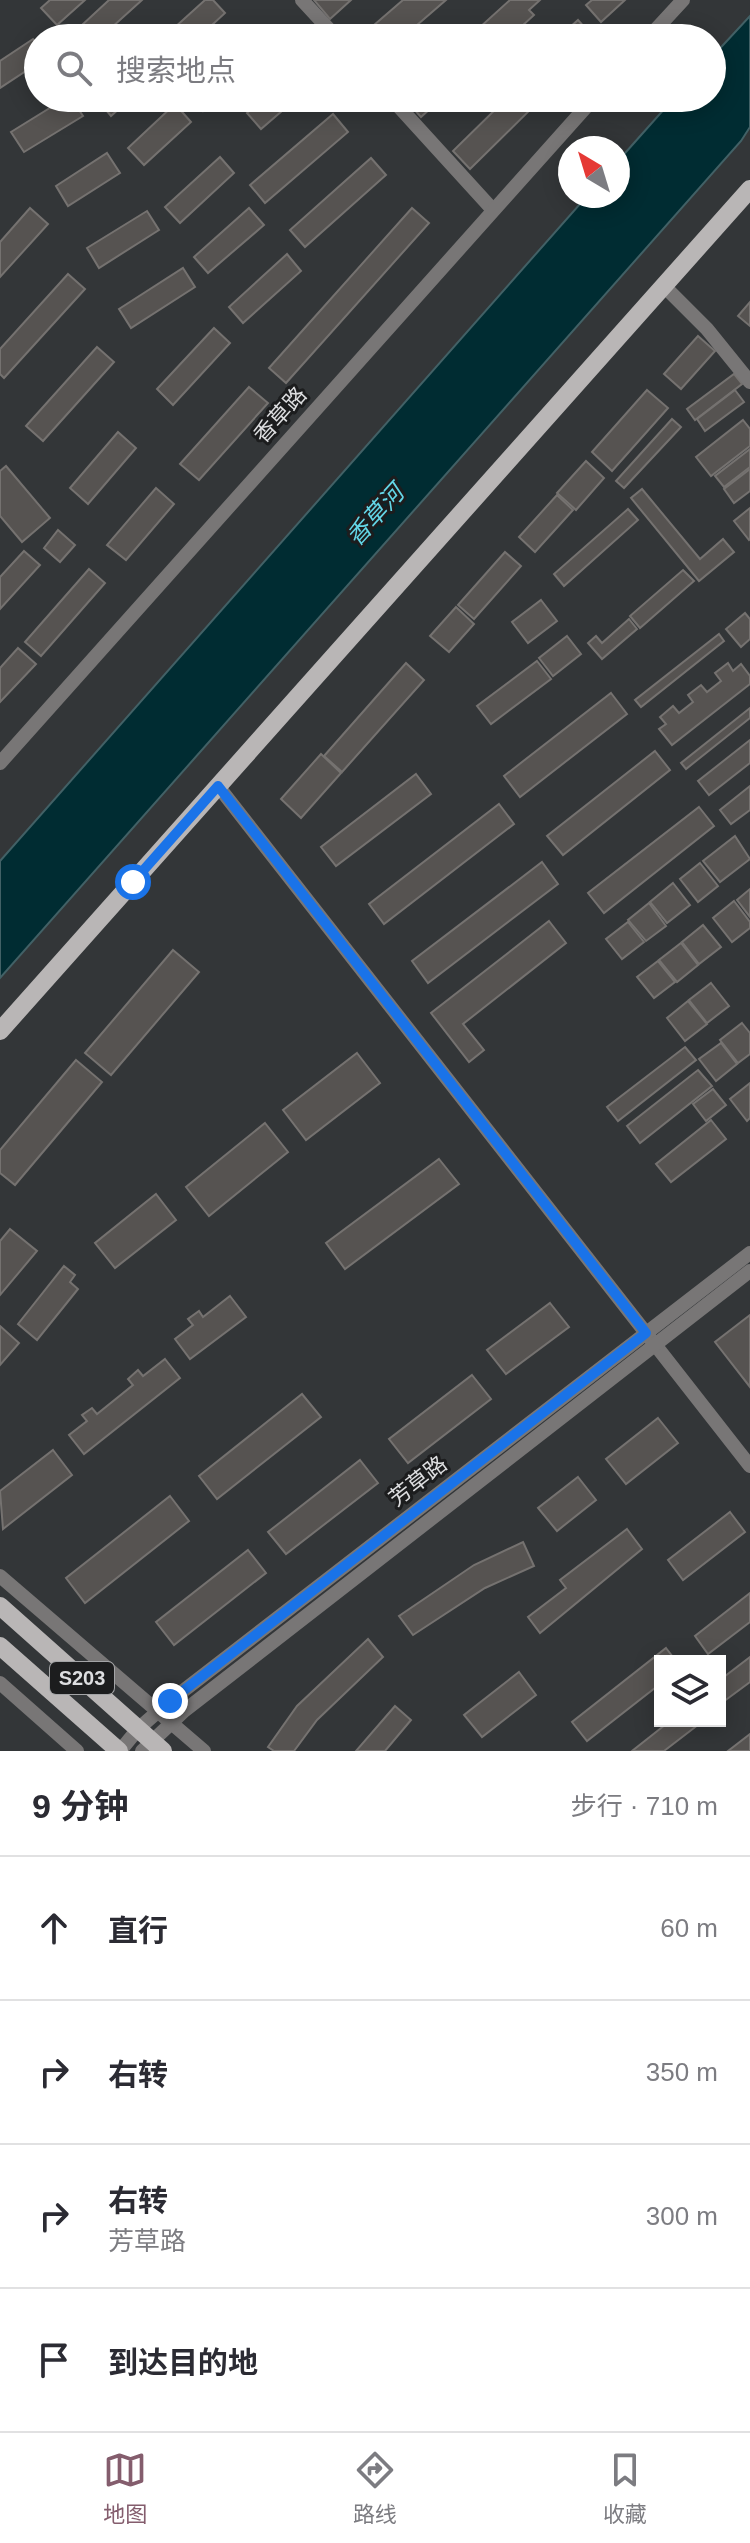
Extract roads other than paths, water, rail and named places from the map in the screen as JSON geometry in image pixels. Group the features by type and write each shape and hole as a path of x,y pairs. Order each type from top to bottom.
{"main road":[{"path":"0,1031 750,189"},
{"name":"S203","path":"0,1606 148,1743"},
{"name":"S203","path":"0,1646 119,1751"}],"street":[{"path":"302,0 324,24"},
{"path":"661,24 683,0"},
{"path":"404,112 493,210"},
{"name":"香草路","path":"0,763 581,112"},
{"path":"664,286 707,329 750,382"},
{"path":"218,786 750,1466"},
{"name":"芳草路","path":"119,1751 148,1743 651,1339 750,1253"},
{"name":"芳草路","path":"148,1743 158,1711 651,1339 750,1271"},
{"path":"0,1576 204,1751"},
{"path":"0,1683 77,1751"}],"water":[{"name":"香草河","path":"750,16 750,127 741,141 0,978 0,861 576,208 630,208 630,148 662,112 726,112 726,42"}]}
